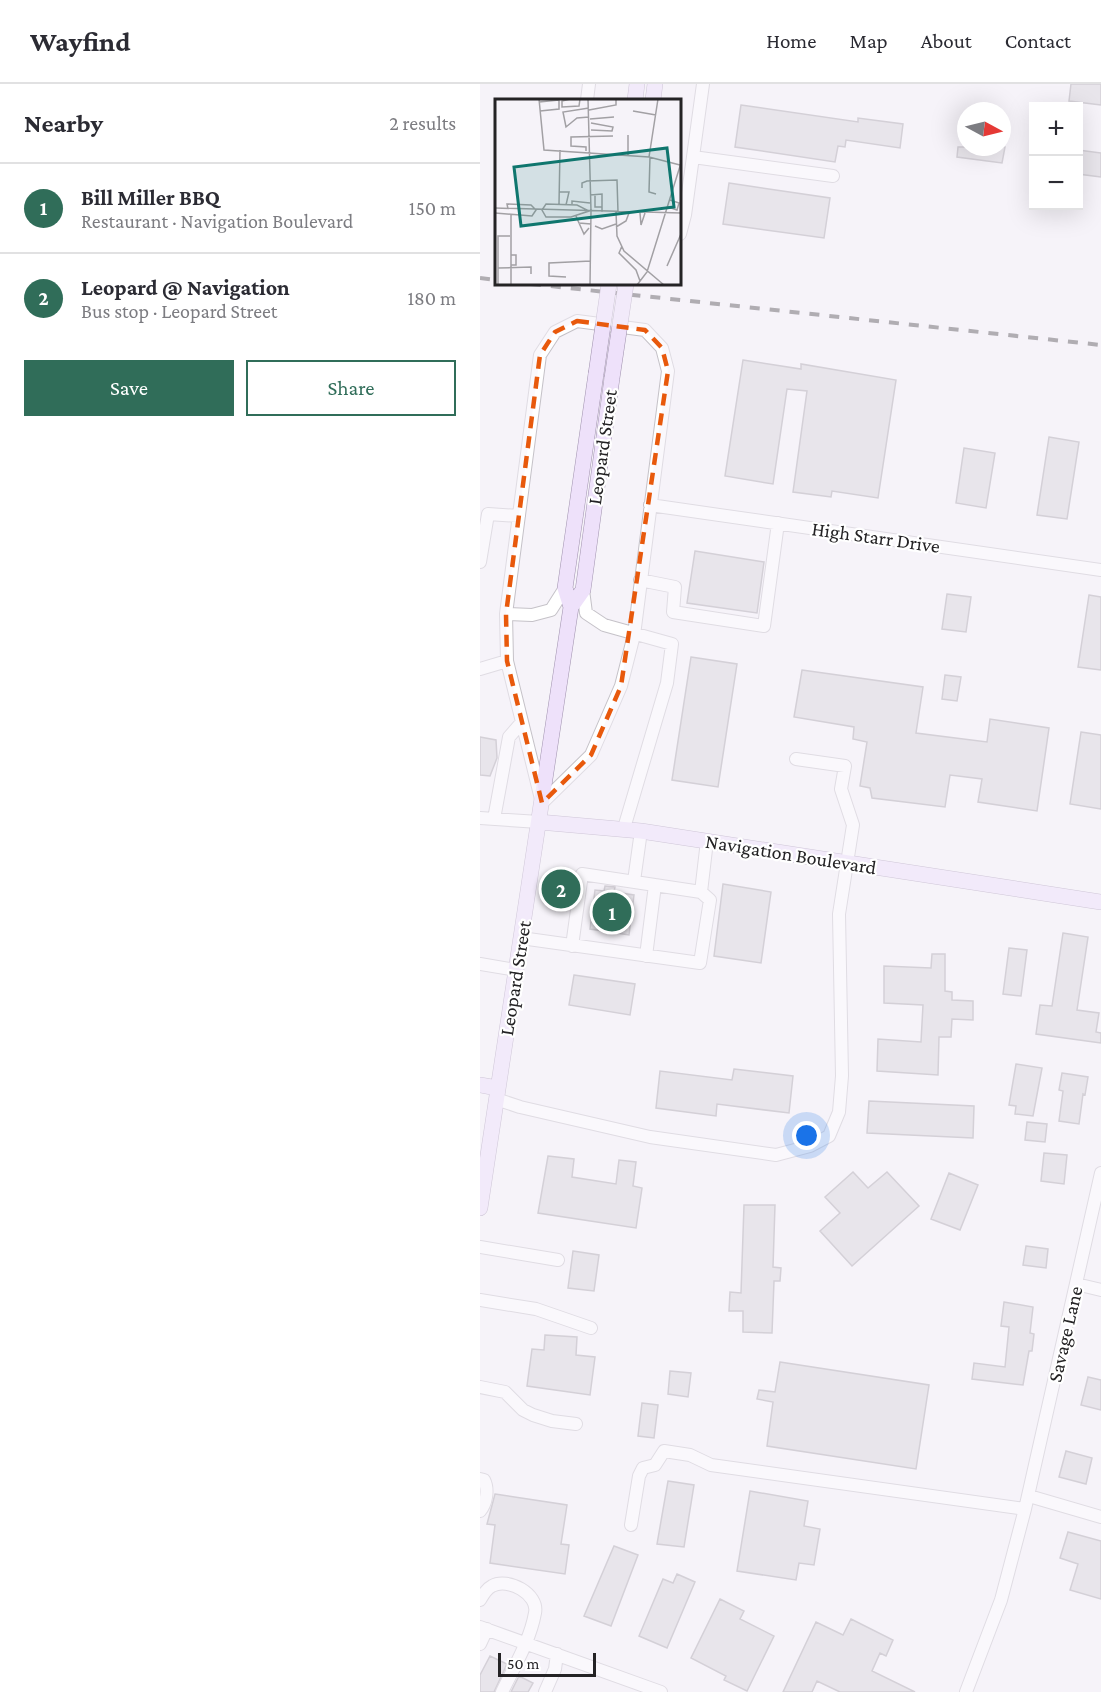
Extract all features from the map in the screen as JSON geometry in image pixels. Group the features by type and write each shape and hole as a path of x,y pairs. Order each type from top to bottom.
{"main road":[{"path":"635,99 638,84"},
{"path":"653,99 655,84"},
{"name":"Leopard Street","path":"480,1208 571,607 565,588 609,285"},
{"name":"Leopard Street","path":"571,607 583,590 626,285"},
{"name":"Navigation Boulevard","path":"539,822 624,828 1101,902"},
{"path":"480,1085 497,1094"}],"street":[{"path":"587,99 590,84"},
{"path":"681,230 703,84"},
{"path":"693,157 833,176"},
{"path":"578,321 645,330 662,348 668,371 634,634 621,686 591,755 542,803 507,661 506,614 540,355 555,332 578,321"},
{"name":"High Starr Drive","path":"651,505 1101,570"},
{"path":"480,562 488,514 519,516"},
{"path":"640,580 675,587 673,612 764,626 778,523"},
{"path":"506,614 532,615 551,610 565,588"},
{"path":"583,590 586,614 604,625 672,644 667,683 624,828"},
{"path":"480,669 507,661"},
{"path":"494,819 509,737 522,722"},
{"path":"497,1094 520,1107 650,1137 776,1155 810,1146 829,1136 839,1112 842,1076 839,914 853,825 841,789 845,766 796,759"},
{"name":"Navigation Boulevard","path":"480,818 539,822"},
{"path":"634,881 641,831"},
{"path":"701,892 707,841"},
{"path":"521,938 572,946 700,963 710,900 701,892 582,873 572,946"},
{"path":"646,956 655,885"},
{"path":"480,964 516,970"},
{"name":"Savage Lane","path":"966,1692 1001,1600 1029,1496 1101,1173"},
{"path":"480,1247 558,1260"},
{"path":"1076,1284 1101,1290"},
{"path":"480,1300 536,1309 591,1328"},
{"path":"480,1387 505,1392 523,1410 533,1415 552,1421 576,1424"},
{"path":"631,1525 639,1476 643,1468 655,1465 664,1451 690,1455 711,1465 1025,1509"},
{"path":"480,1479 484,1480 487,1486 486,1499 480,1511"},
{"path":"1029,1496 1101,1517"},
{"path":"480,1600 487,1589 501,1583 529,1594 534,1601 536,1611 526,1643 502,1692"},
{"path":"480,1644 484,1628 661,1692"},
{"path":"544,1692 555,1669 557,1654"}],"highlighted area":[{"path":"577,321 645,330 662,348 668,371 621,686 591,755 542,803 507,661 506,614 540,355 555,332"}],"building":[{"path":"1071,84 1101,84 1101,105 1069,101"},
{"path":"741,105 858,122 858,118 903,124 900,148 846,140 845,147 838,146 835,162 735,147"},
{"path":"1083,151 1101,153 1101,177 1083,175"},
{"path":"957,156 1003,156 1002,163"},
{"path":"729,183 830,198 824,238 723,224"},
{"path":"743,360 801,369 801,364 896,380 878,498 832,491 831,497 793,492 807,391 787,389 773,484 725,476"},
{"path":"1049,437 1079,442 1067,519 1037,515"},
{"path":"964,448 995,453 986,508 956,503"},
{"path":"695,551 764,562 757,613 687,603"},
{"path":"947,594 971,597 966,632 942,629"},
{"path":"1089,595 1101,597 1101,670 1078,667"},
{"path":"691,657 737,664 718,787 672,780"},
{"path":"802,670 923,687 916,733 987,742 990,719 1049,728 1037,811 978,802 982,779 950,775 945,807 872,798 870,788 860,786 867,742 853,739 854,727 794,717"},
{"path":"945,675 961,677 957,701 942,699"},
{"path":"1081,732 1101,735 1101,809 1070,804"},
{"path":"480,737 496,740 497,758 490,776 480,775"},
{"path":"723,884 771,892 761,963 714,956"},
{"path":"605,886 615,887 614,892 634,895 629,935 590,929 595,890 604,891"},
{"path":"1063,933 1088,937 1077,1010 1099,1013 1096,1032 1101,1033 1101,1043 1036,1034 1040,1005 1052,1006"},
{"path":"1009,948 1027,950 1021,996 1003,994"},
{"path":"932,954 945,954 945,991 952,992 952,1000 973,1001 973,1020 952,1019 951,1037 939,1037 938,1075 877,1071 878,1039 921,1042 923,1005 884,1003 884,966 931,968"},
{"path":"574,975 635,984 630,1015 569,1005"},
{"path":"1016,1064 1042,1068 1033,1116 1015,1114 1016,1106 1009,1105"},
{"path":"734,1069 793,1076 789,1113 717,1104 716,1116 656,1108 660,1071 732,1080"},
{"path":"1062,1073 1088,1077 1079,1124 1059,1121 1063,1091 1059,1090"},
{"path":"869,1101 974,1106 973,1138 867,1133"},
{"path":"1027,1122 1047,1124 1045,1142 1025,1140"},
{"path":"1044,1153 1067,1155 1064,1184 1041,1181"},
{"path":"548,1156 574,1159 572,1177 616,1184 619,1160 636,1162 633,1186 642,1188 636,1228 538,1213"},
{"path":"853,1172 868,1188 887,1172 919,1206 852,1266 820,1231 840,1213 825,1197"},
{"path":"949,1173 978,1185 960,1230 931,1219"},
{"path":"744,1205 775,1205 773,1267 781,1268 780,1281 774,1281 772,1333 743,1332 743,1311 729,1311 730,1292 741,1293"},
{"path":"1026,1246 1048,1249 1046,1268 1023,1265"},
{"path":"573,1251 599,1255 594,1291 568,1288"},
{"path":"1004,1302 1033,1307 1030,1333 1034,1334 1032,1351 1029,1351 1023,1385 972,1379 974,1363 1005,1367 1009,1327 1001,1326"},
{"path":"545,1335 577,1337 576,1355 595,1357 590,1395 527,1386 532,1349 544,1350"},
{"path":"780,1362 929,1385 916,1469 767,1446 773,1402 757,1399 759,1390 775,1392"},
{"path":"670,1371 691,1373 688,1397 668,1394"},
{"path":"1088,1377 1101,1380 1101,1410 1081,1405"},
{"path":"642,1403 658,1405 654,1438 638,1436"},
{"path":"1066,1451 1092,1458 1086,1484 1059,1477"},
{"path":"668,1481 694,1485 684,1547 657,1544"},
{"path":"750,1491 808,1501 804,1526 820,1529 814,1565 799,1563 796,1580 737,1571"},
{"path":"495,1494 567,1505 561,1544 569,1545 565,1574 490,1563 495,1525 487,1524"},
{"path":"1068,1532 1101,1541 1101,1599 1070,1590 1078,1564 1060,1558"},
{"path":"614,1546 638,1555 611,1626 584,1616"},
{"path":"677,1574 695,1582 667,1648 639,1636 663,1579 673,1583"},
{"path":"720,1599 744,1611 740,1619 774,1636 747,1691 724,1680 726,1676 691,1658"},
{"path":"851,1619 893,1640 886,1656 880,1653 872,1671 915,1692 840,1692 817,1681 812,1692 783,1692 816,1622 843,1635"},
{"path":"490,1656 507,1664 494,1692 480,1692 480,1675"},
{"path":"519,1676 533,1683 528,1692 511,1692"}],"railway":[{"path":"480,278 495,280"},
{"path":"540,285 1101,345"}],"place":[{"name":"Leopard @ Navigation","path":"561,889"},
{"name":"Bill Miller BBQ","path":"612,912"}]}
